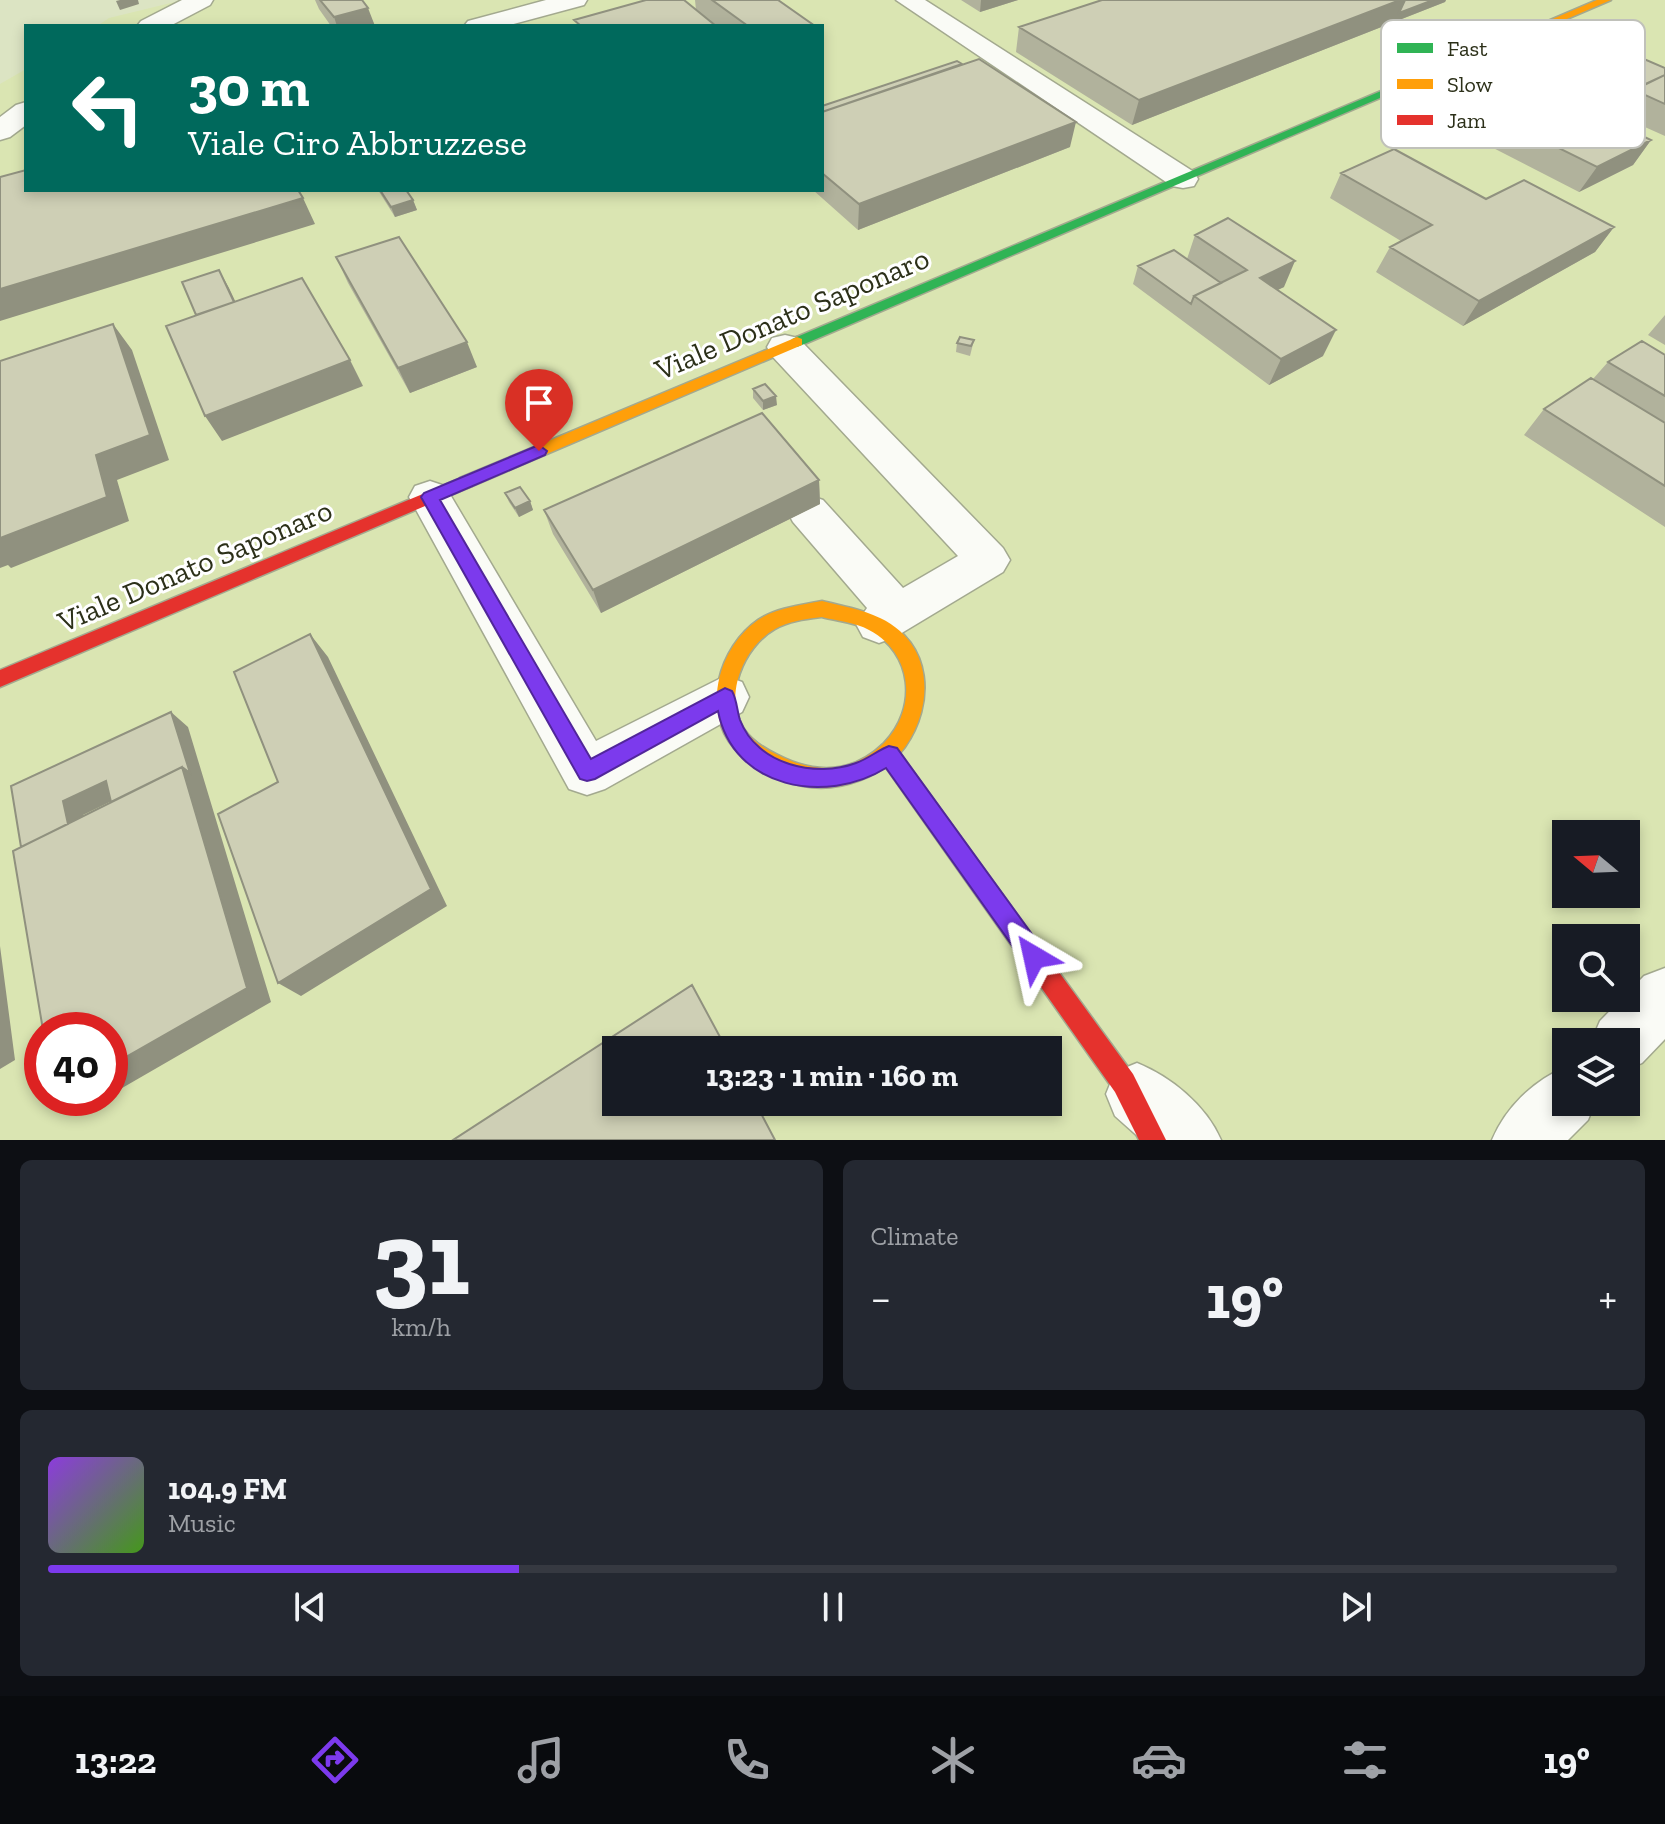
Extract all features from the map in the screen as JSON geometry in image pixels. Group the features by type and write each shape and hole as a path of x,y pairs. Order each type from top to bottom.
{"street":[{"path":"154,24 201,0"},
{"path":"485,24 575,0"},
{"path":"908,0 1183,179"},
{"name":"Viale Donato Saponaro","path":"1559,20 1606,0"},
{"name":"Viale Donato Saponaro","path":"0,679 1381,95"},
{"path":"0,131 24,113"},
{"path":"0,152 24,146"},
{"path":"785,347 988,560 888,619 822,609 792,613 765,626 744,645 730,669 725,697 731,724 746,748 770,766 799,777 832,779 863,771 889,755 908,735 917,711 919,685 912,662 888,619 808,511"},
{"path":"430,497 587,772 725,697"},
{"path":"889,755 1124,1083 1153,1140"},
{"path":"1635,1028 1665,997"},
{"path":"1124,1083 1189,1140"},
{"path":"1524,1140 1552,1112"}],"shaded area":[{"path":"183,0 1665,0 1665,1140 0,1140 0,84 24,70 24,192 824,192 824,24 100,24 109,18"}],"building":[{"path":"320,0 362,0 368,8 334,17"},
{"path":"646,0 684,0 714,24 579,24 574,20"},
{"path":"712,0 778,0 812,24 745,24"},
{"path":"1102,0 1400,0 1139,100 1019,27"},
{"path":"1405,0 1433,0 1399,13"},
{"path":"979,59 1076,122 859,204 824,175 824,111"},
{"path":"1645,59 1665,68 1665,75 1645,84"},
{"path":"957,61 962,64 824,111 824,105"},
{"path":"1665,75 1665,104 1645,95 1645,85"},
{"path":"1559,148 1635,148 1597,167"},
{"path":"1394,149 1486,199 1524,180 1614,227 1479,301 1390,247 1432,225 1341,173"},
{"path":"24,171 24,192 299,192 303,198 0,289 0,177"},
{"path":"381,192 407,192 413,200 391,207"},
{"path":"1228,218 1295,261 1260,278 1336,330 1281,359 1194,296 1247,270 1195,235"},
{"path":"399,237 467,342 398,368 336,257"},
{"path":"1174,250 1221,283 1194,296 1191,304 1138,266"},
{"path":"219,270 234,302 196,315 182,282"},
{"path":"302,278 350,360 205,416 166,326"},
{"path":"113,324 150,435 96,455 107,497 0,538 0,361"},
{"path":"960,337 974,340 971,346 957,343"},
{"path":"1642,341 1665,355 1665,396 1608,362"},
{"path":"1591,378 1665,423 1665,486 1544,409"},
{"path":"765,384 776,396 763,401 753,389"},
{"path":"762,413 819,480 593,590 544,510"},
{"path":"520,487 530,501 515,508 505,493"},
{"path":"310,634 431,889 278,983 218,814 278,782 234,672"},
{"path":"171,712 190,773 182,767 111,802 106,781 63,801 68,824 21,847 11,786"},
{"path":"182,767 247,988 128,1056 128,1012 40,1012 13,851"},
{"path":"692,985 719,1036 613,1036"},
{"path":"602,1043 602,1116 762,1116 775,1140 453,1140"}],"traffic: fast":[{"path":"797,342 1381,95"}],"traffic: slow":[{"path":"1558,20 1606,0"},
{"path":"466,482 797,342"},
{"path":"822,609 880,627 906,652 917,683 916,699 905,731 885,755 852,773 813,778 790,772 750,750 731,725 726,694 734,663 752,636 778,619 822,609"}],"traffic: jam":[{"path":"0,679 466,482"},
{"path":"889,755 1124,1083 1153,1140"}],"route":[{"path":"539,451 430,497 587,772 725,697 731,724 746,748 770,766 799,777 832,779 863,771 889,755 1034,957"}]}
